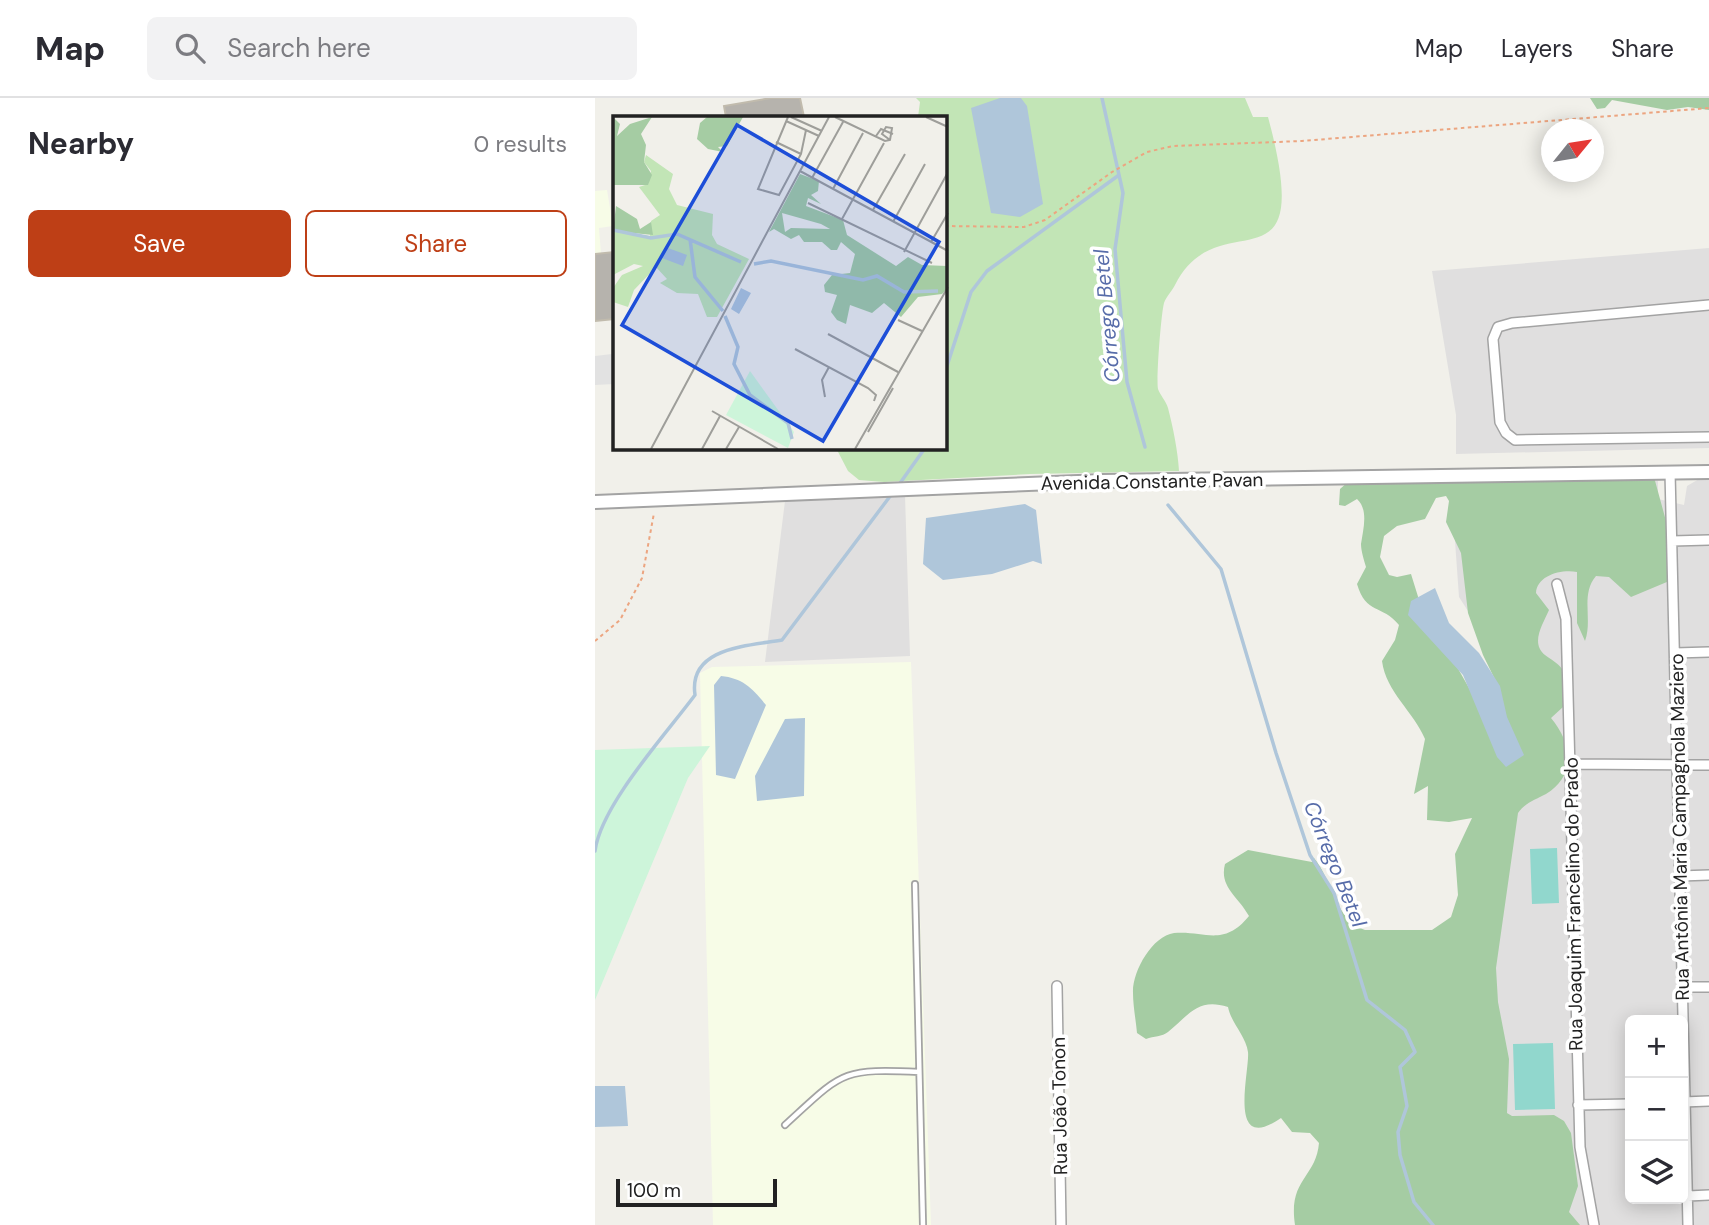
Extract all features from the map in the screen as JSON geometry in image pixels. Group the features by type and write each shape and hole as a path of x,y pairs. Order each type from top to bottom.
{"street":[{"path":"1709,305 1512,323 1498,327 1493,339 1500,422 1506,433 1515,440 1709,437"},
{"name":"Rua Antônia Maria Campagnola Maziero","path":"1670,472 1684,1078"},
{"name":"Avenida Constante Pavan","path":"595,502 1103,481 1709,472"},
{"path":"1672,541 1709,540"},
{"name":"Rua Joaquim Francelino do Prado","path":"1557,584 1566,619 1580,1147 1594,1225"},
{"path":"1675,653 1709,652"},
{"path":"1570,764 1709,765"},
{"path":"1680,876 1709,875"},
{"name":"Rua João Tonon","path":"1057,986 1061,1225"},
{"path":"1683,987 1709,987"},
{"path":"1688,1102 1709,1101"},
{"path":"1578,1105 1625,1104"},
{"path":"1688,1196 1709,1195"},
{"name":"Rua Antônia Maria Campagnola Maziero","path":"1688,1204 1688,1225"}],"lane":[{"path":"915,884 922,1225"},
{"path":"785,1125 831,1083 849,1072 870,1069 919,1072"}],"path":[{"path":"947,226 1024,227 1045,220 1125,164 1147,152 1173,146 1303,141 1709,108"},
{"path":"595,641 620,620 642,578 656,499"}],"shaded area":[{"path":"1000,98 1021,98 1027,106 1043,204 1020,217 991,213 971,108"},
{"path":"607,190 613,226 599,228 601,254 595,254 595,191"},
{"path":"1709,248 1709,448 1456,454 1456,415 1432,271"},
{"path":"613,348 613,384 595,385 595,356 612,354"},
{"path":"1699,479 1709,479 1709,1225 1497,1225 1485,961 1512,680 1459,597 1451,485 1658,481 1658,499 1684,505 1687,486"},
{"path":"905,495 910,656 765,662 785,501"},
{"path":"1025,504 1036,510 1042,564 1033,561 992,574 943,580 923,564 926,518"},
{"path":"1435,588 1449,623 1479,653 1500,686 1507,717 1524,755 1506,767 1497,757 1463,675 1408,615 1411,601"},
{"path":"911,662 931,1225 713,1225 700,673 712,667"},
{"path":"721,676 747,685 766,705 735,779 716,775 714,685"},
{"path":"805,718 804,796 757,801 755,776 785,719"},
{"path":"1557,848 1559,903 1532,904 1530,849"},
{"path":"1553,1043 1555,1109 1515,1110 1513,1044"},
{"path":"595,1086 625,1086 628,1126 595,1127"}],"green space":[{"path":"916,98 1245,98 1253,117 1268,117 1280,174 1281,209 1272,229 1257,238 1215,248 1194,260 1164,303 1158,389 1168,408 1179,471 1030,474 884,482 859,480 848,471 837,450 947,450 947,116 918,116 920,102"},
{"path":"1590,98 1709,98 1709,110 1688,107 1667,110 1612,100 1605,108 1597,109"},
{"path":"1654,477 1666,521 1674,579 1631,597 1609,577 1596,576 1589,591 1585,641 1577,623 1577,572 1551,575 1537,587 1536,593 1549,610 1539,633 1538,645 1545,655 1562,669 1565,678 1563,707 1551,718 1567,748 1567,768 1556,786 1527,804 1518,813 1496,968 1498,1002 1509,1059 1507,1113 1512,1116 1554,1115 1564,1121 1571,1133 1578,1186 1569,1212 1580,1225 1295,1225 1295,1198 1317,1155 1319,1143 1310,1133 1292,1132 1281,1118 1264,1127 1253,1126 1247,1119 1245,1091 1248,1052 1228,1007 1209,1004 1201,1006 1161,1036 1146,1039 1137,1033 1133,1003 1134,985 1140,966 1151,948 1174,933 1222,935 1240,926 1249,916 1227,885 1224,872 1225,864 1248,850 1312,862 1314,858 1347,918 1365,930 1432,930 1451,917 1458,895 1455,854 1472,818 1449,822 1427,820 1428,786 1414,794 1425,739 1394,692 1382,661 1395,640 1399,625 1393,618 1365,601 1357,584 1366,567 1361,544 1364,514 1357,499 1345,506 1339,505 1340,489 1348,482","holes":["1446,496 1449,501 1446,522 1461,553 1468,613 1483,655 1501,692 1498,739 1448,651 1429,632 1411,574 1397,577 1389,575 1380,557 1384,536 1397,526 1425,519 1436,498"]},
{"path":"710,746 688,778 595,1000 595,750"}],"building":[{"path":"771,98 800,98 804,116 726,116 724,106"},
{"path":"613,252 613,319 595,321 595,254"}],"waterway":[{"name":"Córrego Betel","path":"1102,98 1123,193 1115,249 1127,382 1145,447"},
{"path":"947,366 971,292 987,271 1119,175"},
{"path":"898,486 924,450"},
{"path":"595,851 609,813 636,770 695,695 695,679 701,667 710,658 723,652 782,640 891,495"},
{"name":"Córrego Betel","path":"1168,505 1221,569 1276,753 1310,855 1334,893 1367,1000 1405,1030 1415,1052 1400,1067 1407,1106 1398,1132 1400,1155 1414,1202 1433,1225"}]}
